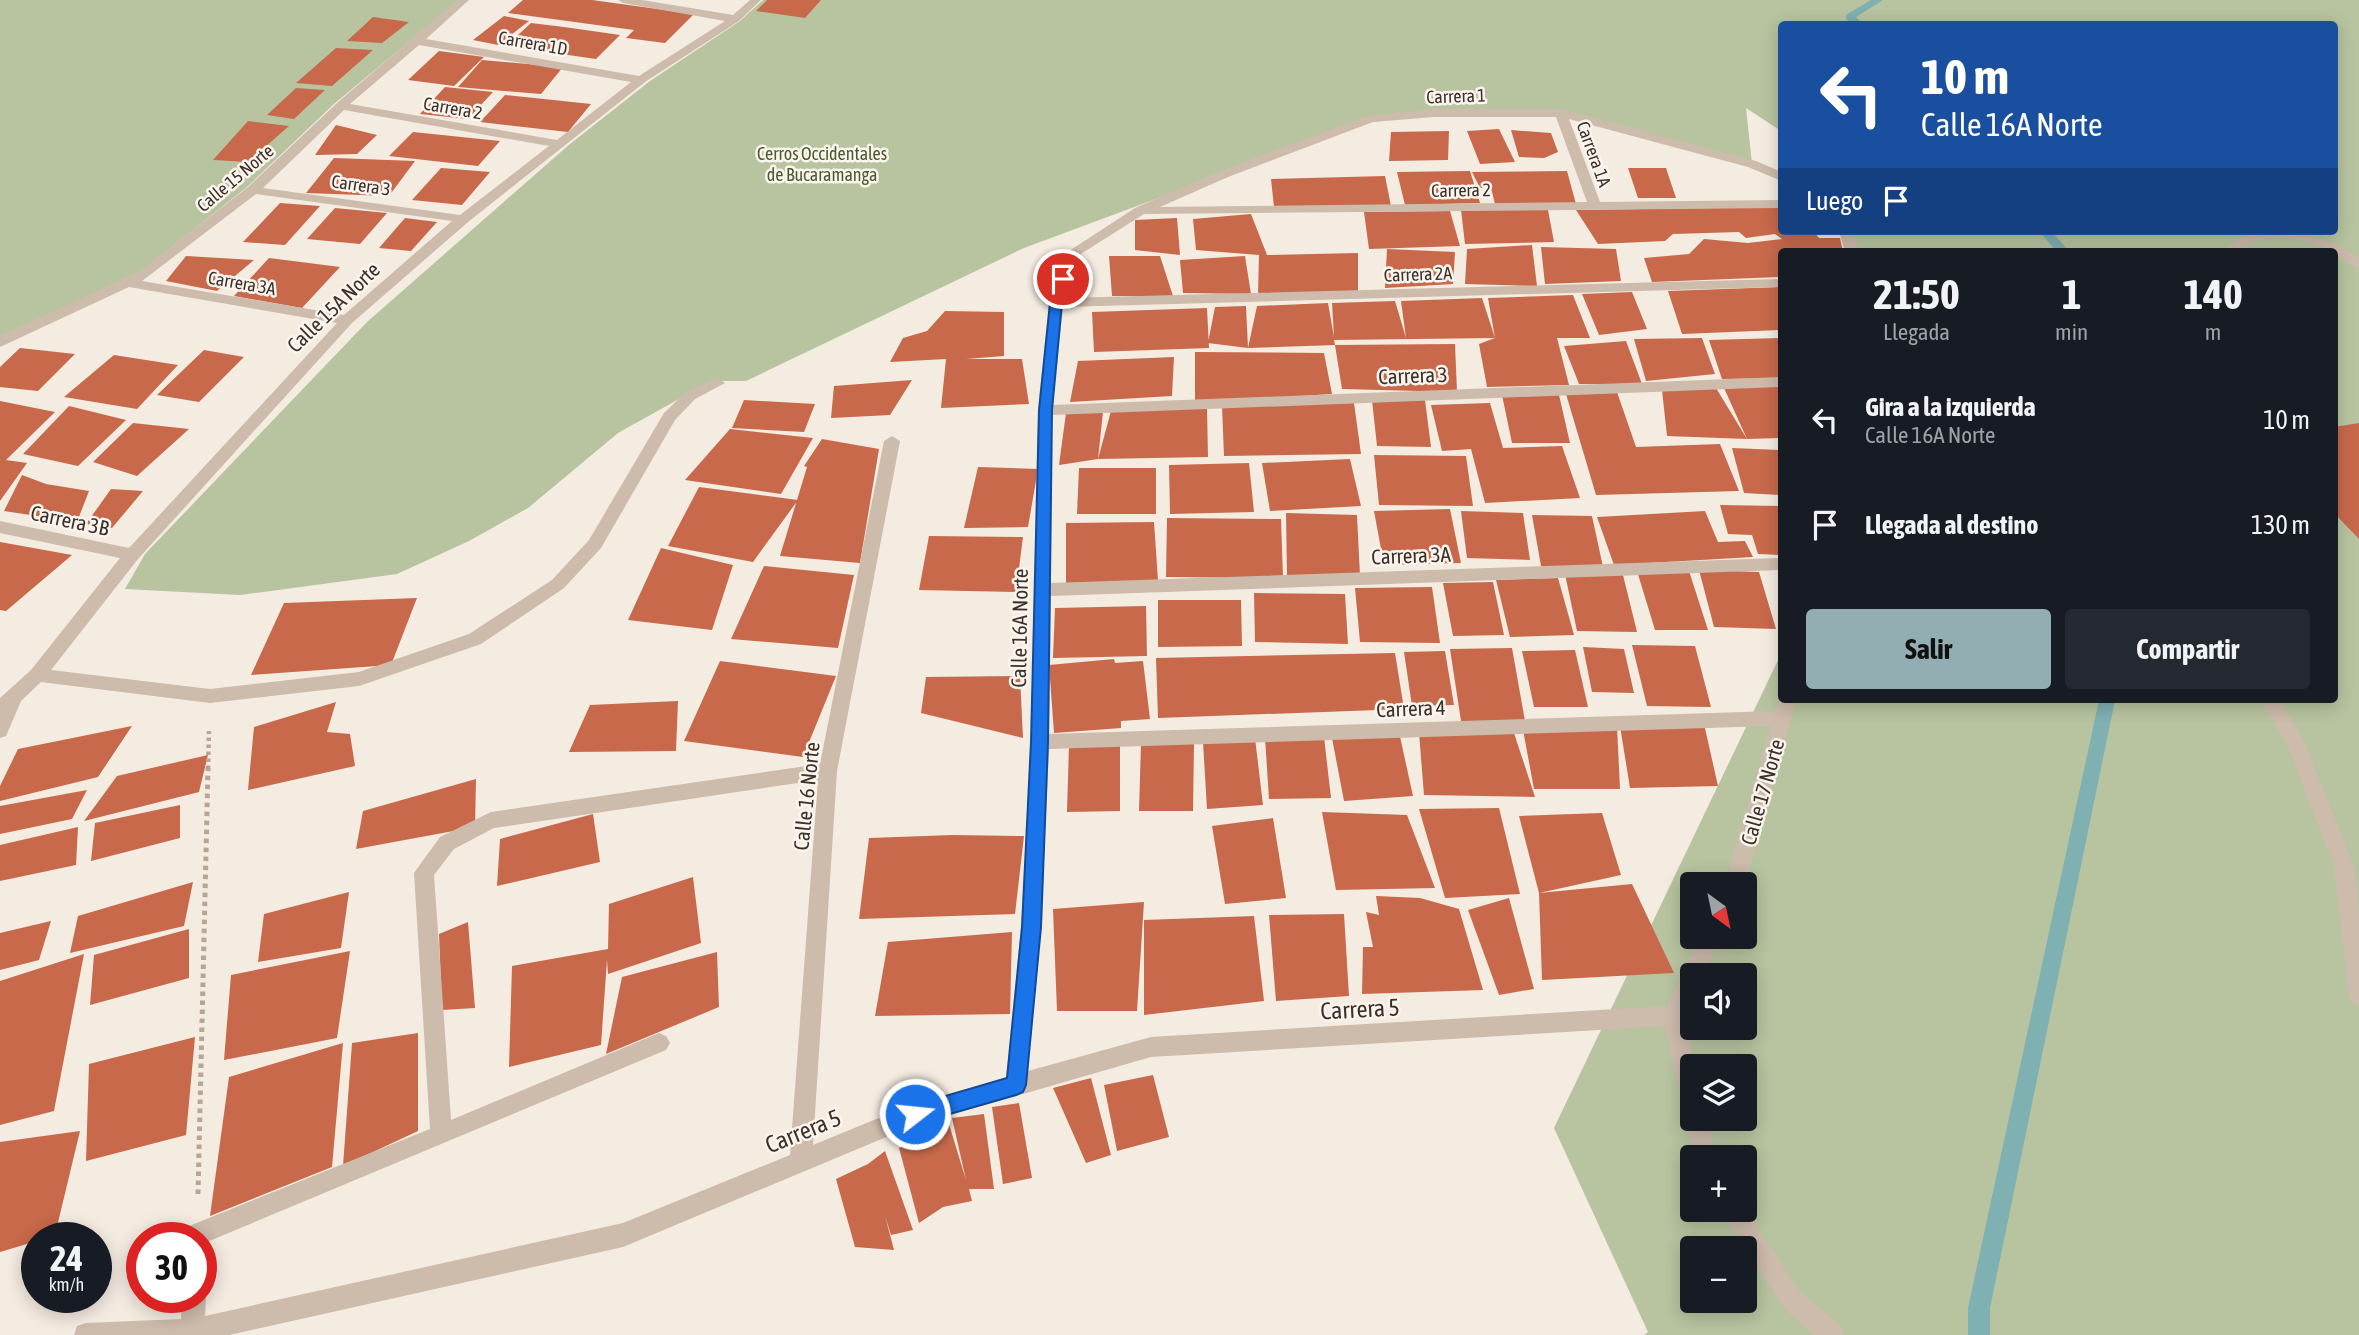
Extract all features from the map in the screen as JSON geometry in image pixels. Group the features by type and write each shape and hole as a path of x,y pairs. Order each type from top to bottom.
{"street":[{"name":"Calle 15 Norte","path":"0,342 130,283 253,190 341,106 464,0"},
{"path":"623,0 735,19"},
{"name":"Calle 15A Norte","path":"4,701 37,675 132,555 347,320 463,219 641,80 735,19 756,0"},
{"name":"Carrera 1D","path":"418,41 641,80"},
{"name":"Carrera 2","path":"341,106 559,144"},
{"name":"Carrera 1","path":"1140,211 1224,174 1371,119 1434,113 1561,113 1752,164 1778,175"},
{"name":"Carrera 1A","path":"1561,113 1595,206"},
{"name":"Carrera 3","path":"253,190 463,219"},
{"name":"Carrera 2","path":"1140,211 1778,204"},
{"name":"Calle 16A Norte","path":"1016,1085 1031,927 1040,742 1045,410 1056,303 1070,255 1140,211"},
{"path":"2234,248 2246,239 2273,235"},
{"path":"2292,235 2333,248"},
{"path":"2338,250 2359,264"},
{"name":"Carrera 3A","path":"130,283 347,320"},
{"name":"Carrera 2A","path":"1056,303 1778,284"},
{"name":"Carrera 3","path":"1045,410 1778,382"},
{"path":"37,675 210,696 359,679 475,639 558,584 595,544 669,417 690,396 718,383"},
{"name":"Calle 16 Norte","path":"801,1160 828,771 892,441"},
{"name":"Carrera 3B","path":"0,527 132,555"},
{"name":"Carrera 3A","path":"1043,590 1778,564"},
{"path":"0,731 4,701"},
{"path":"2271,703 2295,741 2344,866 2359,996"},
{"name":"Carrera 4","path":"1040,742 1785,709"},
{"name":"Calle 17 Norte","path":"1738,872 1785,709"},
{"path":"440,1135 424,873 447,843 491,820 828,771"},
{"path":"1680,1002 1673,1016 1682,1054"},
{"name":"Carrera 5","path":"86,1335 193,1331 623,1235 915,1114 1151,1047 1673,1016"},
{"path":"217,1227 659,1042"},
{"path":"1740,1222 1792,1300 1832,1335"},
{"path":"193,1331 194,1313"}],"path":[{"path":"197,1222 210,696"}],"green space":[{"path":"0,0 459,0 334,104 247,187 140,272 0,337"},
{"name":"Cerros Occidentales de Bucaramanga","path":"763,0 2359,0 2359,1335 1644,1335 1648,1332 1554,1128 1778,660 1778,703 2338,703 2338,248 1856,248 1852,235 2338,235 2338,21 1778,21 1778,129 1746,108 1752,164 1561,113 1507,111 1371,119 1024,248 746,381 717,381 618,433 528,508 469,541 397,574 240,595 125,589 145,554 367,322 570,144 650,81 740,21"}],"building":[{"path":"523,0 592,0 694,14 665,43 626,38 634,30 508,13"},
{"path":"767,0 821,0 805,18 756,11"},
{"path":"504,16 529,21 498,45 473,40"},
{"path":"373,17 409,22 382,43 347,41"},
{"path":"531,23 620,35 596,59 506,46"},
{"path":"336,48 373,50 332,86 296,83"},
{"path":"439,51 484,57 454,86 408,80"},
{"path":"482,60 563,67 541,94 458,87"},
{"path":"445,87 493,92 468,119 420,114"},
{"path":"296,88 325,90 294,119 267,115"},
{"path":"505,95 591,104 568,132 480,122"},
{"path":"248,121 289,126 248,162 213,160"},
{"path":"336,125 377,135 357,154 315,155"},
{"path":"1499,129 1515,162 1480,164 1467,131"},
{"path":"1511,130 1551,133 1558,152 1544,158 1519,157"},
{"path":"1449,131 1448,160 1389,161 1391,132"},
{"path":"413,132 500,141 478,166 389,156"},
{"path":"334,158 415,161 389,196 306,193"},
{"path":"441,168 490,172 462,205 412,200"},
{"path":"1628,168 1666,168 1676,198 1638,198"},
{"path":"1470,171 1480,203 1405,205 1397,172"},
{"path":"1567,171 1576,204 1495,204 1491,188 1480,188 1472,172"},
{"path":"1385,176 1391,206 1274,207 1271,179"},
{"path":"280,203 320,206 285,245 243,242"},
{"path":"1778,207 1778,235 1840,238 1842,248 1778,248 1778,277 1652,282 1644,258 1689,254 1704,239 1748,243 1782,239 1775,234 1746,238 1739,232 1673,234 1665,241 1598,244 1576,210"},
{"path":"335,208 387,213 360,244 307,239"},
{"path":"1461,210 1548,210 1554,242 1465,244"},
{"path":"1450,211 1460,246 1369,249 1364,212"},
{"path":"1251,214 1267,255 1358,253 1358,293 1258,294 1259,255 1196,250 1193,219"},
{"path":"405,218 437,222 411,251 379,248"},
{"path":"1177,218 1180,255 1135,250 1135,220"},
{"path":"1532,245 1537,286 1465,284 1467,249"},
{"path":"1541,247 1616,249 1621,281 1545,284"},
{"path":"1387,249 1455,252 1453,284 1385,288"},
{"path":"186,256 254,260 217,291 166,281"},
{"path":"1109,256 1160,256 1173,296 1112,296"},
{"path":"1245,256 1251,294 1183,293 1180,260"},
{"path":"269,258 340,267 302,308 234,296"},
{"path":"1778,287 1778,330 1682,334 1668,291"},
{"path":"1632,292 1647,329 1599,335 1582,294"},
{"path":"1573,295 1590,338 1557,338 1569,385 1487,387 1479,344 1495,338 1488,298"},
{"path":"1482,298 1495,338 1334,340 1335,345 1248,348 1257,306 1328,303 1334,337 1332,303 1395,301 1406,338 1401,301"},
{"path":"1246,306 1248,348 1208,343 1215,307"},
{"path":"1207,308 1209,348 1094,352 1092,312"},
{"path":"945,311 1004,312 1004,356 966,359 1022,359 1029,404 941,408 946,359 890,362 903,338 927,331"},
{"path":"1702,338 1715,374 1646,381 1634,339"},
{"path":"1778,338 1778,378 1722,379 1709,340"},
{"path":"1626,341 1642,384 1579,384 1564,346"},
{"path":"1455,344 1457,392 1342,389 1335,345"},
{"path":"20,348 75,354 38,391 0,387 0,367"},
{"path":"204,350 244,357 199,402 157,395"},
{"path":"1195,352 1324,353 1332,394 1195,403"},
{"path":"114,355 178,365 137,409 64,397"},
{"path":"1174,357 1172,396 1070,402 1078,361"},
{"path":"912,380 890,415 831,418 834,386"},
{"path":"1778,386 1778,438 1747,439 1724,388"},
{"path":"1716,388 1747,439 1667,436 1662,390"},
{"path":"1617,392 1636,447 1720,444 1739,491 1596,495 1566,394"},
{"path":"1502,395 1559,395 1570,443 1512,443"},
{"path":"744,400 815,404 804,432 732,428"},
{"path":"1372,400 1425,400 1431,447 1377,446"},
{"path":"0,401 55,412 6,460 27,463 0,501"},
{"path":"1354,403 1361,454 1224,456 1222,406"},
{"path":"1490,403 1503,448 1562,446 1580,498 1485,503 1471,449 1442,451 1431,405"},
{"path":"69,406 126,420 78,466 23,454"},
{"path":"1207,408 1208,457 1098,459 1111,411"},
{"path":"1103,412 1098,459 1059,465 1066,413"},
{"path":"133,423 189,429 137,476 93,462"},
{"path":"2359,423 2359,539 2338,517 2338,426"},
{"path":"730,429 813,438 781,494 685,480"},
{"path":"822,439 879,449 860,563 780,556 807,467 804,466"},
{"path":"1732,448 1778,450 1778,495 1744,493"},
{"path":"1374,455 1466,456 1473,506 1379,505"},
{"path":"1350,459 1361,506 1270,511 1262,463"},
{"path":"1249,463 1254,512 1170,514 1169,465"},
{"path":"978,467 1038,469 1028,527 964,528"},
{"path":"1079,468 1156,468 1156,514 1077,514"},
{"path":"22,475 46,484 89,491 77,522 4,511"},
{"path":"699,487 798,500 753,562 668,546"},
{"path":"111,489 143,491 112,528 86,524"},
{"path":"1720,505 1778,506 1778,555 1758,554 1752,535 1728,534"},
{"path":"1450,509 1461,563 1384,565 1374,511"},
{"path":"1461,511 1523,513 1530,560 1467,558"},
{"path":"1705,511 1718,542 1745,541 1753,557 1614,565 1597,517"},
{"path":"1286,513 1357,515 1360,576 1287,575"},
{"path":"1532,515 1592,516 1603,567 1541,566"},
{"path":"1167,518 1281,519 1283,578 1166,577"},
{"path":"1154,522 1158,580 1066,584 1066,523"},
{"path":"929,536 1023,537 1016,592 919,590"},
{"path":"0,542 72,555 6,611 0,610"},
{"path":"661,548 733,565 712,630 628,620"},
{"path":"764,566 854,575 838,648 731,639"},
{"path":"1699,570 1759,572 1776,629 1714,627"},
{"path":"1637,571 1689,571 1708,630 1655,630"},
{"path":"1565,574 1623,575 1637,632 1577,631"},
{"path":"1558,578 1574,635 1510,637 1496,580"},
{"path":"1493,582 1504,635 1453,636 1443,583"},
{"path":"1432,587 1440,643 1360,642 1355,588"},
{"path":"1254,593 1345,594 1348,644 1255,642"},
{"path":"417,598 391,665 251,675 284,603"},
{"path":"1158,600 1241,600 1242,646 1158,647"},
{"path":"1146,606 1147,656 1053,658 1055,608"},
{"path":"1632,645 1695,646 1711,707 1647,706"},
{"path":"1583,647 1624,649 1634,693 1592,692"},
{"path":"1512,648 1525,721 1461,721 1450,649"},
{"path":"1575,650 1588,707 1534,707 1522,651"},
{"path":"1445,651 1454,705 1412,706 1404,652"},
{"path":"1395,653 1404,709 1158,718 1156,658"},
{"path":"1114,659 1115,663 1143,661 1150,719 1121,721 1121,728 1054,733 1049,665"},
{"path":"720,661 836,676 803,757 684,741"},
{"path":"1020,676 1023,738 921,713 926,677"},
{"path":"678,701 676,751 569,752 590,705"},
{"path":"336,702 327,732 350,734 355,766 248,790 254,727"},
{"path":"1704,724 1718,786 1630,788 1620,726"},
{"path":"132,726 98,777 0,801 0,786 18,749"},
{"path":"1617,726 1620,789 1534,789 1523,730"},
{"path":"1513,730 1535,797 1424,795 1419,733"},
{"path":"1399,732 1413,796 1344,801 1332,738"},
{"path":"1324,737 1331,798 1269,799 1265,738"},
{"path":"1255,738 1263,805 1207,809 1203,742"},
{"path":"1120,744 1120,811 1067,812 1069,745"},
{"path":"1141,744 1194,744 1193,811 1139,811"},
{"path":"208,755 199,792 84,821 117,776"},
{"path":"476,779 475,827 356,849 363,811"},
{"path":"87,790 72,819 0,834 0,806"},
{"path":"180,805 180,838 91,861 95,823"},
{"path":"1499,808 1520,894 1445,898 1419,809"},
{"path":"1322,812 1407,815 1435,888 1336,890"},
{"path":"1602,813 1621,875 1539,893 1519,816"},
{"path":"593,814 600,862 497,886 500,839"},
{"path":"1273,818 1286,898 1225,904 1212,826"},
{"path":"78,827 76,865 0,881 0,845"},
{"path":"1024,836 1015,914 859,919 869,838"},
{"path":"693,877 701,943 608,974 607,960 601,1045 509,1067 512,966 608,949 609,904"},
{"path":"193,882 184,926 70,953 78,916"},
{"path":"1632,884 1674,973 1542,980 1539,893"},
{"path":"349,892 341,948 258,962 264,914"},
{"path":"1376,896 1420,898 1459,909 1483,990 1362,994 1363,947 1373,947 1366,912 1379,915"},
{"path":"1509,898 1534,989 1499,995 1468,910"},
{"path":"1144,902 1137,1011 1057,1011 1053,909"},
{"path":"1344,914 1349,996 1276,1001 1269,915"},
{"path":"1254,916 1264,1001 1144,1015 1144,920"},
{"path":"51,921 39,960 0,970 0,933"},
{"path":"468,922 475,1008 442,1010 439,934"},
{"path":"189,929 189,978 90,1005 94,955"},
{"path":"1012,932 1010,1014 875,1016 888,942"},
{"path":"350,951 337,1038 224,1060 231,975"},
{"path":"717,952 719,1007 606,1054 622,977"},
{"path":"84,954 54,1111 0,1125 0,981"},
{"path":"418,1033 418,1131 343,1166 352,1043"},
{"path":"195,1037 186,1135 86,1161 89,1064"},
{"path":"343,1043 332,1167 210,1216 229,1077"},
{"path":"1153,1075 1169,1137 1117,1151 1104,1085"},
{"path":"1091,1078 1111,1155 1086,1163 1053,1088"},
{"path":"1019,1103 1032,1178 1003,1184 992,1107"},
{"path":"984,1114 994,1189 969,1189 972,1201 943,1207 919,1223 899,1148 949,1124 966,1180 952,1118"},
{"path":"80,1131 58,1222 21,1222 21,1246 0,1252 0,1142"},
{"path":"885,1151 913,1230 891,1235 885,1216 894,1250 855,1247 836,1179 868,1164"}],"waterway":[{"path":"1855,21 1850,17 1878,0"},
{"path":"2049,235 2060,248"},
{"path":"1979,1335 1979,1308 2106,703"}],"route":[{"path":"915,1114 1016,1085 1031,927 1040,742 1045,410 1056,303 1063,279"}]}
